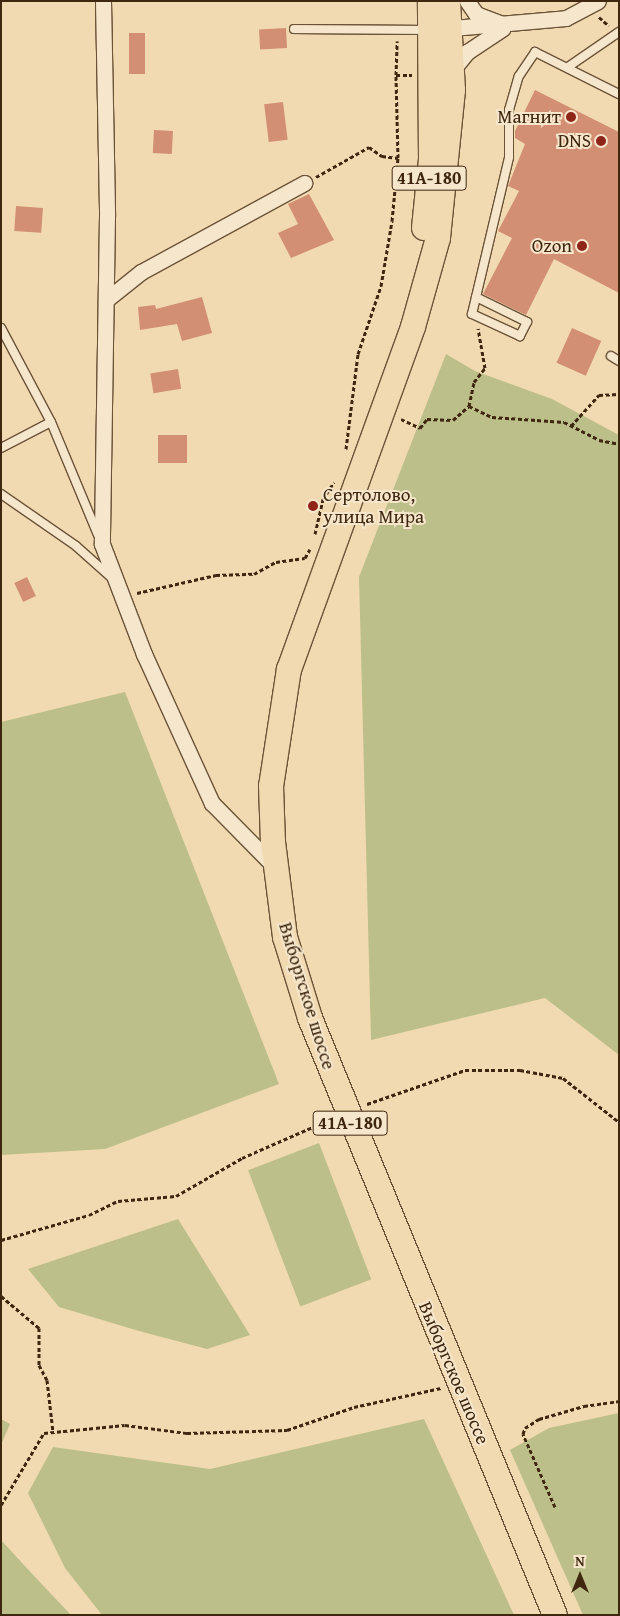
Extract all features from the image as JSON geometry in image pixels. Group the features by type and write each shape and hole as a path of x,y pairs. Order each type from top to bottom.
{"main road":[{"name":"Выборгское шоссе","path":"430,1 442,29 454,68 449,158 438,238 413,327 289,669 272,786 275,867 285,938 345,1112 555,1615"},
{"name":"Выборгское шоссе","path":"413,327 442,29 448,1"}],"street":[{"path":"103,1 106,300 102,544 116,582 212,803 275,867"},
{"path":"467,1 476,14 506,26"},
{"path":"442,29 506,26 566,18 598,1"},
{"path":"454,68 483,38 506,26"},
{"path":"106,300 141,272 304,183"}],"lane":[{"path":"294,29 395,32 442,29"},
{"path":"568,67 619,32"},
{"path":"476,297 527,322 520,336 472,314 476,297 509,157 509,110 519,76 535,52 619,94"},
{"path":"611,90 619,84"},
{"path":"1,328 51,422 102,544"},
{"path":"611,356 619,361"},
{"path":"1,448 51,422"},
{"path":"1,494 76,546 116,582"}],"path":[{"path":"346,457 358,354 381,286 398,158 395,32"},
{"path":"396,75 419,75"},
{"path":"304,183 370,147 382,156 398,158"},
{"path":"401,419 420,428 427,418 453,420 469,406 474,382 484,368 472,314"},
{"path":"571,426 599,395 619,394"},
{"path":"469,406 492,417 571,426 599,440 619,444"},
{"path":"116,582 140,594 216,575 254,574 276,562 304,558 314,542 322,499 340,474"},
{"path":"1,1240 90,1215 118,1201 176,1196 242,1158 345,1112 464,1070 520,1070 562,1078 619,1122"},
{"path":"1,1296 39,1328 39,1365 47,1380 53,1432"},
{"path":"1,1505 44,1433 125,1425 187,1433 287,1430 354,1407 459,1384"},
{"path":"555,1507 523,1434 525,1428 539,1419 584,1406 619,1401"}],"green space":[{"path":"446,354 475,371 552,399 619,435 619,1055 545,998 371,1040 359,577"},
{"path":"125,692 279,1084 105,1149 1,1155 1,722"},
{"path":"319,1143 371,1279 300,1307 248,1170"},
{"path":"178,1219 250,1335 207,1349 139,1331 59,1307 28,1269"},
{"path":"619,1413 619,1615 583,1615 510,1450 549,1428"},
{"path":"1,1419 10,1424 1,1445"},
{"path":"424,1419 514,1615 102,1615 65,1568 28,1493 53,1447 210,1469"},
{"path":"1,1540 35,1577 71,1615 1,1615"}],"building":[{"path":"286,28 287,48 260,49 259,29"},
{"path":"129,33 145,33 145,74 129,74"},
{"path":"535,90 619,132 619,293 554,259 526,315 483,294 512,238 498,231 519,191 508,186 525,144 515,138 515,131"},
{"path":"283,102 288,140 269,142 264,104"},
{"path":"154,130 173,131 172,154 153,153"},
{"path":"309,194 334,240 291,258 278,233 298,224 288,204"},
{"path":"16,206 43,208 41,233 14,231"},
{"path":"202,297 212,333 182,341 177,324 140,330 138,307 155,305 156,309"},
{"path":"572,328 601,341 586,376 557,363"},
{"path":"178,369 181,389 153,393 150,373"},
{"path":"158,435 187,435 187,463 158,463"},
{"path":"27,577 36,596 23,602 14,583"}],"place":[{"name":"Магнит","path":"571,117"},
{"name":"DNS","path":"601,141"},
{"name":"Ozon","path":"582,246"},
{"name":"Сертолово, улица Мира","path":"313,506"}]}
